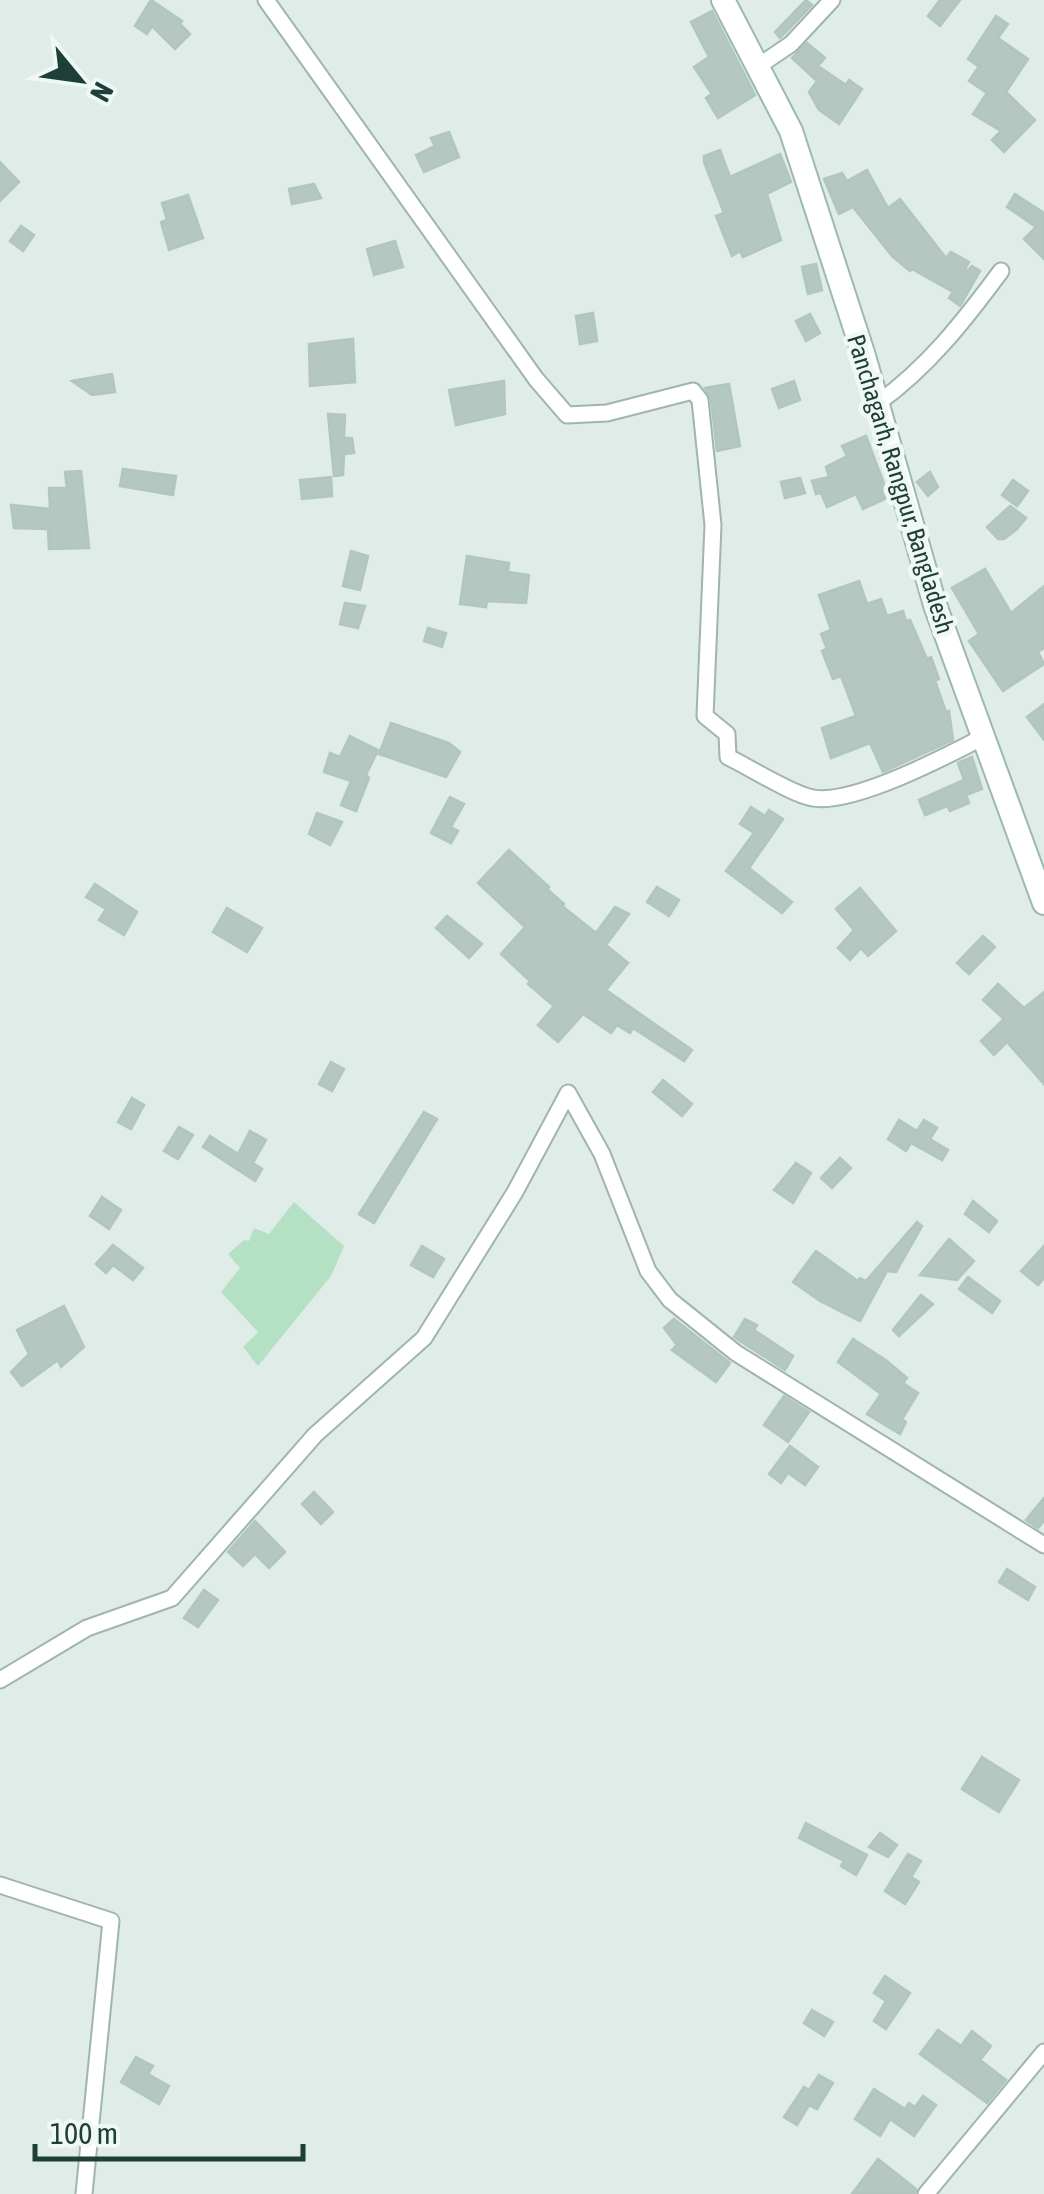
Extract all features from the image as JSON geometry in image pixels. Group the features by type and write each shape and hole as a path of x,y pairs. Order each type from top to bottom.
{"street":[{"path":"266,0 536,379 567,414 607,413 692,391 700,400 713,525 704,716 727,734 728,757 813,798 841,796 924,768 983,736"},
{"name":"Panchagarh, Rangpur, Bangladesh","path":"723,0 791,131 878,404 935,606 1044,903"},
{"path":"757,66 790,44 832,0"},
{"path":"878,404 912,378 966,318 1000,271"},
{"path":"0,1680 86,1628 172,1598 315,1435 424,1338 515,1192 568,1093 602,1154 648,1271 670,1300 736,1353 1044,1544"},
{"path":"0,1885 111,1921 84,2194"},
{"path":"926,2194 1044,2052"}],"green space":[{"path":"294,1202 344,1246 331,1276 258,1366 243,1347 258,1332 221,1292 240,1268 228,1254 244,1240 249,1241 254,1228 269,1234"}],"building":[{"path":"151,0 182,21 180,24 190,34 175,49 152,26 147,34 135,26"},
{"path":"806,0 812,5 780,38 775,32"},
{"path":"940,0 960,0 940,26 928,16"},
{"path":"712,11 755,95 718,118 706,98 712,94 694,67 709,57 691,22"},
{"path":"996,16 1008,24 998,38 1028,59 1006,92 1035,120 1004,152 992,140 1001,131 973,114 987,93 969,81 984,59 978,66 968,59"},
{"path":"807,43 825,58 818,66 846,85 849,80 862,89 839,124 819,110 809,92 817,81 792,58"},
{"path":"449,132 459,157 424,172 416,155 435,146 431,138"},
{"path":"720,150 730,177 780,154 791,182 767,194 781,240 743,257 740,251 732,256 716,216 724,213 704,162 704,156"},
{"path":"0,162 19,182 0,201"},
{"path":"867,170 888,208 900,199 946,258 951,252 969,262 961,278 972,266 980,271 960,306 949,298 953,292 910,271 892,256 853,207 839,214 824,179 842,173 847,181"},
{"path":"314,184 321,198 292,204 289,189"},
{"path":"1015,194 1044,213 1044,259 1024,239 1036,227 1007,207"},
{"path":"188,195 203,238 169,250 161,222 167,220 162,203"},
{"path":"21,226 34,235 23,251 10,241"},
{"path":"395,241 403,267 374,275 367,249"},
{"path":"816,264 822,290 808,294 802,267"},
{"path":"593,313 597,341 580,344 576,316"},
{"path":"810,314 820,333 806,341 796,321"},
{"path":"353,339 355,382 310,386 309,344"},
{"path":"112,374 115,392 92,395 72,381"},
{"path":"504,381 505,414 456,425 449,390"},
{"path":"794,381 800,400 779,408 772,389"},
{"path":"729,384 740,446 717,451 711,399 705,388"},
{"path":"328,414 345,415 344,438 352,438 354,453 344,454 343,475 334,476"},
{"path":"866,436 889,497 863,509 856,494 827,507 821,493 816,494 812,481 829,477 826,467 847,456 842,446"},
{"path":"123,469 176,476 173,495 120,486"},
{"path":"81,471 89,548 49,549 48,529 14,528 11,505 50,509 49,488 67,488 65,472"},
{"path":"930,472 938,487 928,496 917,482"},
{"path":"331,477 332,496 302,499 300,480"},
{"path":"800,478 805,493 785,498 781,482"},
{"path":"1013,480 1028,491 1017,506 1002,495"},
{"path":"1010,506 1026,518 1004,539 998,539 987,527"},
{"path":"351,551 368,556 360,590 343,586"},
{"path":"467,556 509,563 508,572 529,575 526,603 487,601 486,607 460,604"},
{"path":"985,569 1011,613 1044,586 1044,648 1038,652 1044,664 1003,691 969,641 979,634 952,588"},
{"path":"859,581 867,604 881,599 887,616 903,611 906,621 910,620 939,679 935,681 946,712 949,711 953,740 883,772 870,743 831,758 822,728 856,716 841,676 833,679 822,651 827,649 821,634 831,630 819,595"},
{"path":"345,603 365,606 358,628 340,624"},
{"path":"428,628 446,633 442,647 424,641"},
{"path":"1044,704 1044,740 1027,717"},
{"path":"391,723 449,743 460,752 446,777 379,754"},
{"path":"350,736 378,750 356,811 341,805 351,781 324,772 330,753 340,757"},
{"path":"972,757 982,789 966,795 969,803 925,815 919,800 964,780 958,763"},
{"path":"450,797 464,804 451,827 458,831 451,843 431,833"},
{"path":"751,807 765,816 769,810 783,819 749,868 792,902 782,913 726,871 754,833 740,824"},
{"path":"317,813 342,822 330,845 309,834"},
{"path":"509,850 549,887 562,906 596,933 615,907 629,914 606,945 628,963 606,990 692,1050 684,1061 633,1028 630,1033 617,1025 611,1033 583,1014 558,1042 538,1025 554,1006 501,954 525,927 478,883"},
{"path":"95,884 137,912 124,935 99,920 106,909 86,897"},
{"path":"657,887 679,900 669,916 647,902"},
{"path":"860,888 896,931 868,956 861,948 850,960 838,948 854,930 836,909"},
{"path":"227,908 262,928 247,952 213,932"},
{"path":"447,916 482,944 469,958 436,928"},
{"path":"983,936 995,947 969,974 957,963"},
{"path":"998,984 1024,1008 1044,992 1044,1084 1007,1042 994,1055 981,1041 1004,1019 983,1000"},
{"path":"331,1062 344,1069 332,1091 319,1084"},
{"path":"663,1080 692,1104 682,1116 653,1092"},
{"path":"132,1098 144,1105 131,1129 118,1122"},
{"path":"424,1112 437,1119 374,1223 359,1214"},
{"path":"899,1120 917,1131 924,1120 937,1128 930,1139 948,1150 942,1160 911,1143 906,1151 888,1139"},
{"path":"179,1127 193,1135 178,1159 164,1151"},
{"path":"250,1131 266,1140 253,1163 262,1169 255,1181 203,1147 210,1136 238,1154"},
{"path":"840,1158 851,1168 832,1188 821,1178"},
{"path":"796,1163 811,1173 793,1203 774,1190"},
{"path":"102,1197 121,1210 109,1229 90,1216"},
{"path":"973,1201 997,1221 989,1232 965,1214"},
{"path":"917,1222 922,1226 896,1272 887,1271 860,1321 793,1282 816,1251 858,1281 866,1281"},
{"path":"949,1239 974,1261 957,1280 920,1275"},
{"path":"113,1245 143,1268 133,1280 113,1265 106,1273 96,1264"},
{"path":"422,1246 444,1259 433,1277 411,1265"},
{"path":"1044,1246 1044,1278 1038,1285 1021,1271"},
{"path":"968,1277 1000,1301 992,1313 959,1289"},
{"path":"921,1295 933,1304 899,1336 893,1330"},
{"path":"64,1306 84,1347 61,1367 58,1360 22,1386 11,1372 29,1354 17,1330"},
{"path":"674,1319 730,1363 716,1382 672,1350 677,1345 664,1328"},
{"path":"745,1319 757,1325 754,1330 793,1356 785,1370 734,1337"},
{"path":"853,1339 887,1361 907,1378 903,1383 918,1393 902,1419 906,1422 900,1434 867,1414 881,1394 838,1362"},
{"path":"784,1396 809,1412 788,1442 764,1425"},
{"path":"790,1446 818,1467 805,1485 788,1473 781,1483 769,1474"},
{"path":"314,1492 333,1512 321,1524 302,1504"},
{"path":"1044,1498 1044,1521 1038,1528 1026,1520"},
{"path":"255,1521 285,1552 269,1568 255,1554 243,1566 228,1552"},
{"path":"1007,1569 1035,1587 1028,1600 999,1582"},
{"path":"204,1590 218,1600 198,1627 184,1618"},
{"path":"982,1757 1019,1780 999,1812 962,1789"},
{"path":"806,1823 867,1855 856,1875 841,1866 844,1861 799,1838"},
{"path":"880,1833 897,1845 888,1857 869,1847"},
{"path":"908,1854 921,1861 911,1877 919,1882 905,1904 885,1891"},
{"path":"885,1976 910,1993 886,2029 874,2021 886,2001 874,1993"},
{"path":"812,2010 833,2022 824,2036 804,2023"},
{"path":"938,2030 961,2046 972,2031 991,2046 980,2060 1006,2080 987,2103 920,2054"},
{"path":"136,2057 153,2066 148,2074 169,2086 159,2104 121,2082"},
{"path":"819,2075 833,2083 817,2109 809,2105 797,2125 784,2117 804,2087 809,2090"},
{"path":"874,2089 905,2109 909,2103 915,2107 923,2096 936,2105 914,2136 890,2119 880,2136 855,2119"},
{"path":"878,2159 916,2189 915,2194 852,2194"}]}
